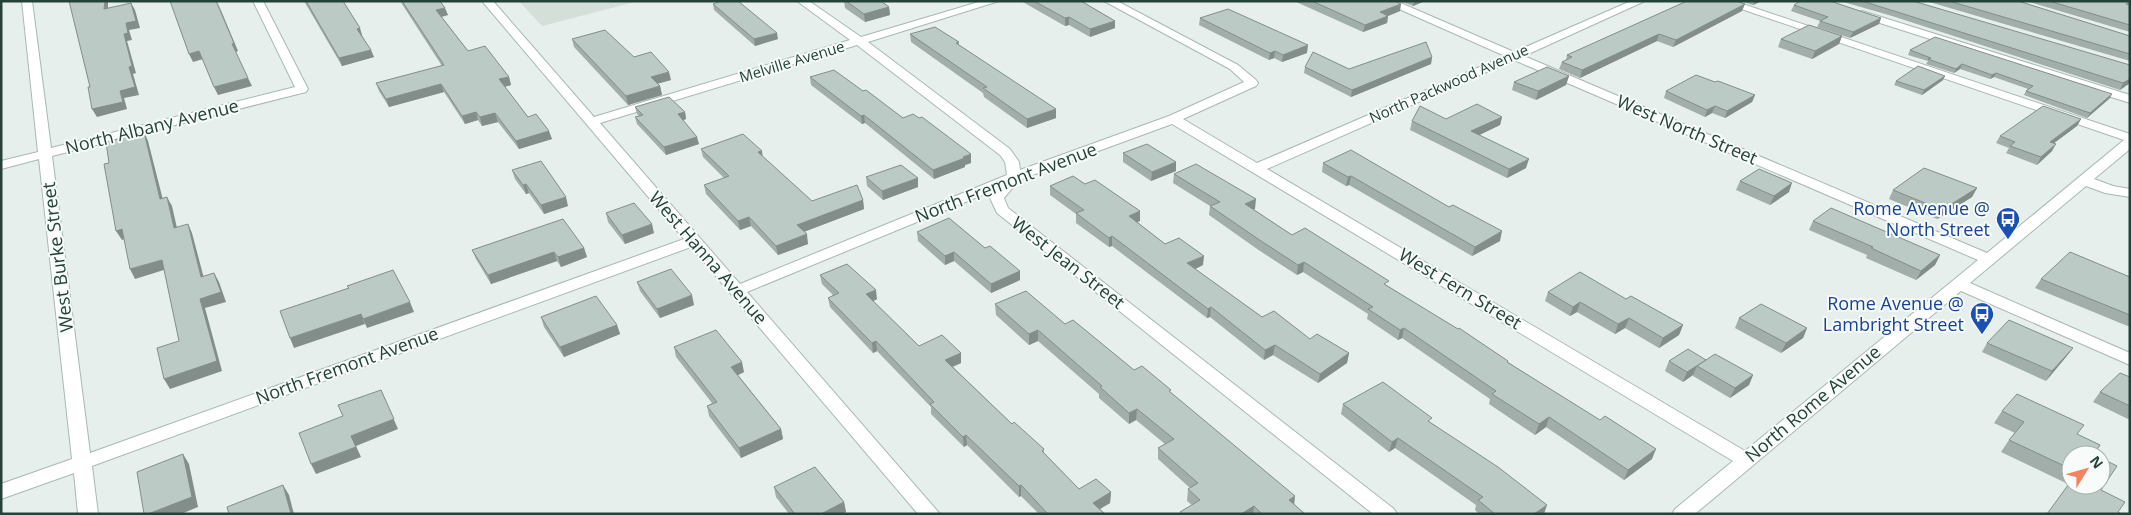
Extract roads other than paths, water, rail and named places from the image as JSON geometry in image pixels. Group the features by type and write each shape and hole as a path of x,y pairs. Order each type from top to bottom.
{"street":[{"name":"West Burke Street","path":"27,1 88,514"},
{"name":"North Albany Avenue","path":"1,166 302,89 258,1"},
{"name":"West Hanna Avenue","path":"487,1 930,514"},
{"path":"802,1 860,42 1005,152 1012,162 1014,177"},
{"name":"Melville Avenue","path":"590,122 994,1"},
{"name":"North Fremont Avenue","path":"736,290 1014,177 1173,119 1252,83 1234,67 1109,1"},
{"name":"West North Street","path":"1386,1 1988,259"},
{"name":"North Packwood Avenue","path":"1258,168 1640,1"},
{"path":"1723,1 2130,140"},
{"path":"1847,9 2130,99"},
{"name":"West Fern Street","path":"1173,119 1746,460"},
{"name":"North Rome Avenue","path":"1682,514 2130,140"},
{"name":"West Jean Street","path":"1014,177 997,198 1002,210 1387,514"},
{"path":"2083,180 2110,190 2130,194"},
{"name":"North Fremont Avenue","path":"1,492 693,241"},
{"path":"1958,284 2130,360"}],"place":[{"name":"Rome Avenue @ North Street","path":"2008,240"},
{"name":"Rome Avenue @ Lambright Street","path":"1982,335"}]}
